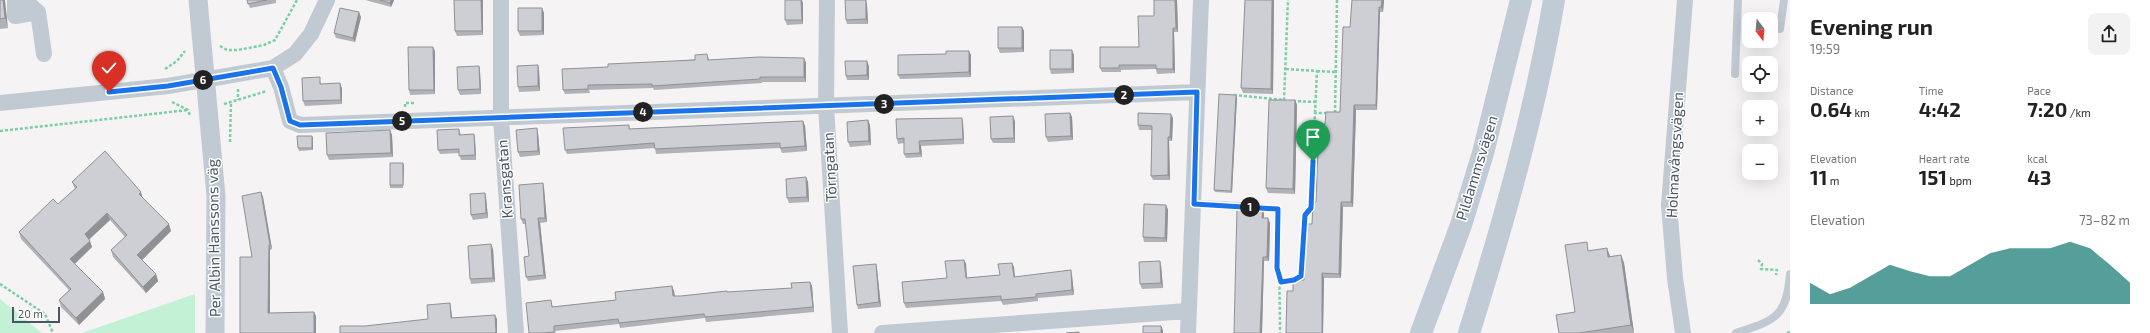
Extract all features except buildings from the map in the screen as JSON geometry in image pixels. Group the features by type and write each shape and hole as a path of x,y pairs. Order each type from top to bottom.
{"main road":[{"name":"Pildammsvägen","path":"1421,333 1461,225 1483,153 1510,53 1521,0"},
{"path":"1469,333 1519,159 1545,55 1554,0"}],"street":[{"path":"15,0 15,16 38,12"},
{"path":"24,0 38,12 44,54"},
{"name":"Per Albin Hanssons väg","path":"198,0 216,196 215,333"},
{"path":"0,103 168,86 273,68 295,54 310,34 327,0"},
{"name":"Kransgatan","path":"501,0 500,118 516,333"},
{"name":"Törngatan","path":"827,0 826,106 840,333"},
{"path":"1188,333 1201,0"},
{"name":"Holmavångsvägen","path":"1683,333 1675,278 1669,204 1685,0"},
{"path":"273,68 281,87 290,121 300,125 1197,92"},
{"path":"882,333 1188,311"}],"lane":[{"path":"1735,74 1738,0"},
{"path":"1780,30 1784,0"},
{"path":"1194,204 1239,206"},
{"path":"1736,333 1764,324 1782,308 1788,296 1790,274"}],"path":[{"path":"219,43 221,48 227,50 238,50 264,46 275,40 297,0"},
{"path":"1284,100 1288,0"},
{"path":"1315,113 1336,113 1337,0"},
{"path":"186,48 177,61 165,70 169,102 188,110"},
{"path":"1286,69 1336,72"},
{"path":"1281,282 1294,280 1301,276 1305,215 1311,208 1317,71"},
{"path":"238,100 281,87"},
{"path":"1232,95 1316,102"},
{"path":"0,130 208,108"},
{"path":"188,110 192,123"},
{"path":"1239,206 1278,209 1277,268 1281,282 1280,333"},
{"path":"1758,260 1762,264 1762,269 1777,270"},
{"path":"0,284 45,314 53,333"}],"green space":[{"path":"195,294 195,333 82,333"},
{"path":"0,299 42,333 0,333"}],"route":[{"path":"109,92 168,86 273,68 281,87 290,121 300,125 1197,92 1194,204 1278,209 1277,268 1281,282 1294,280 1301,276 1305,215 1311,208 1313,161"}]}
